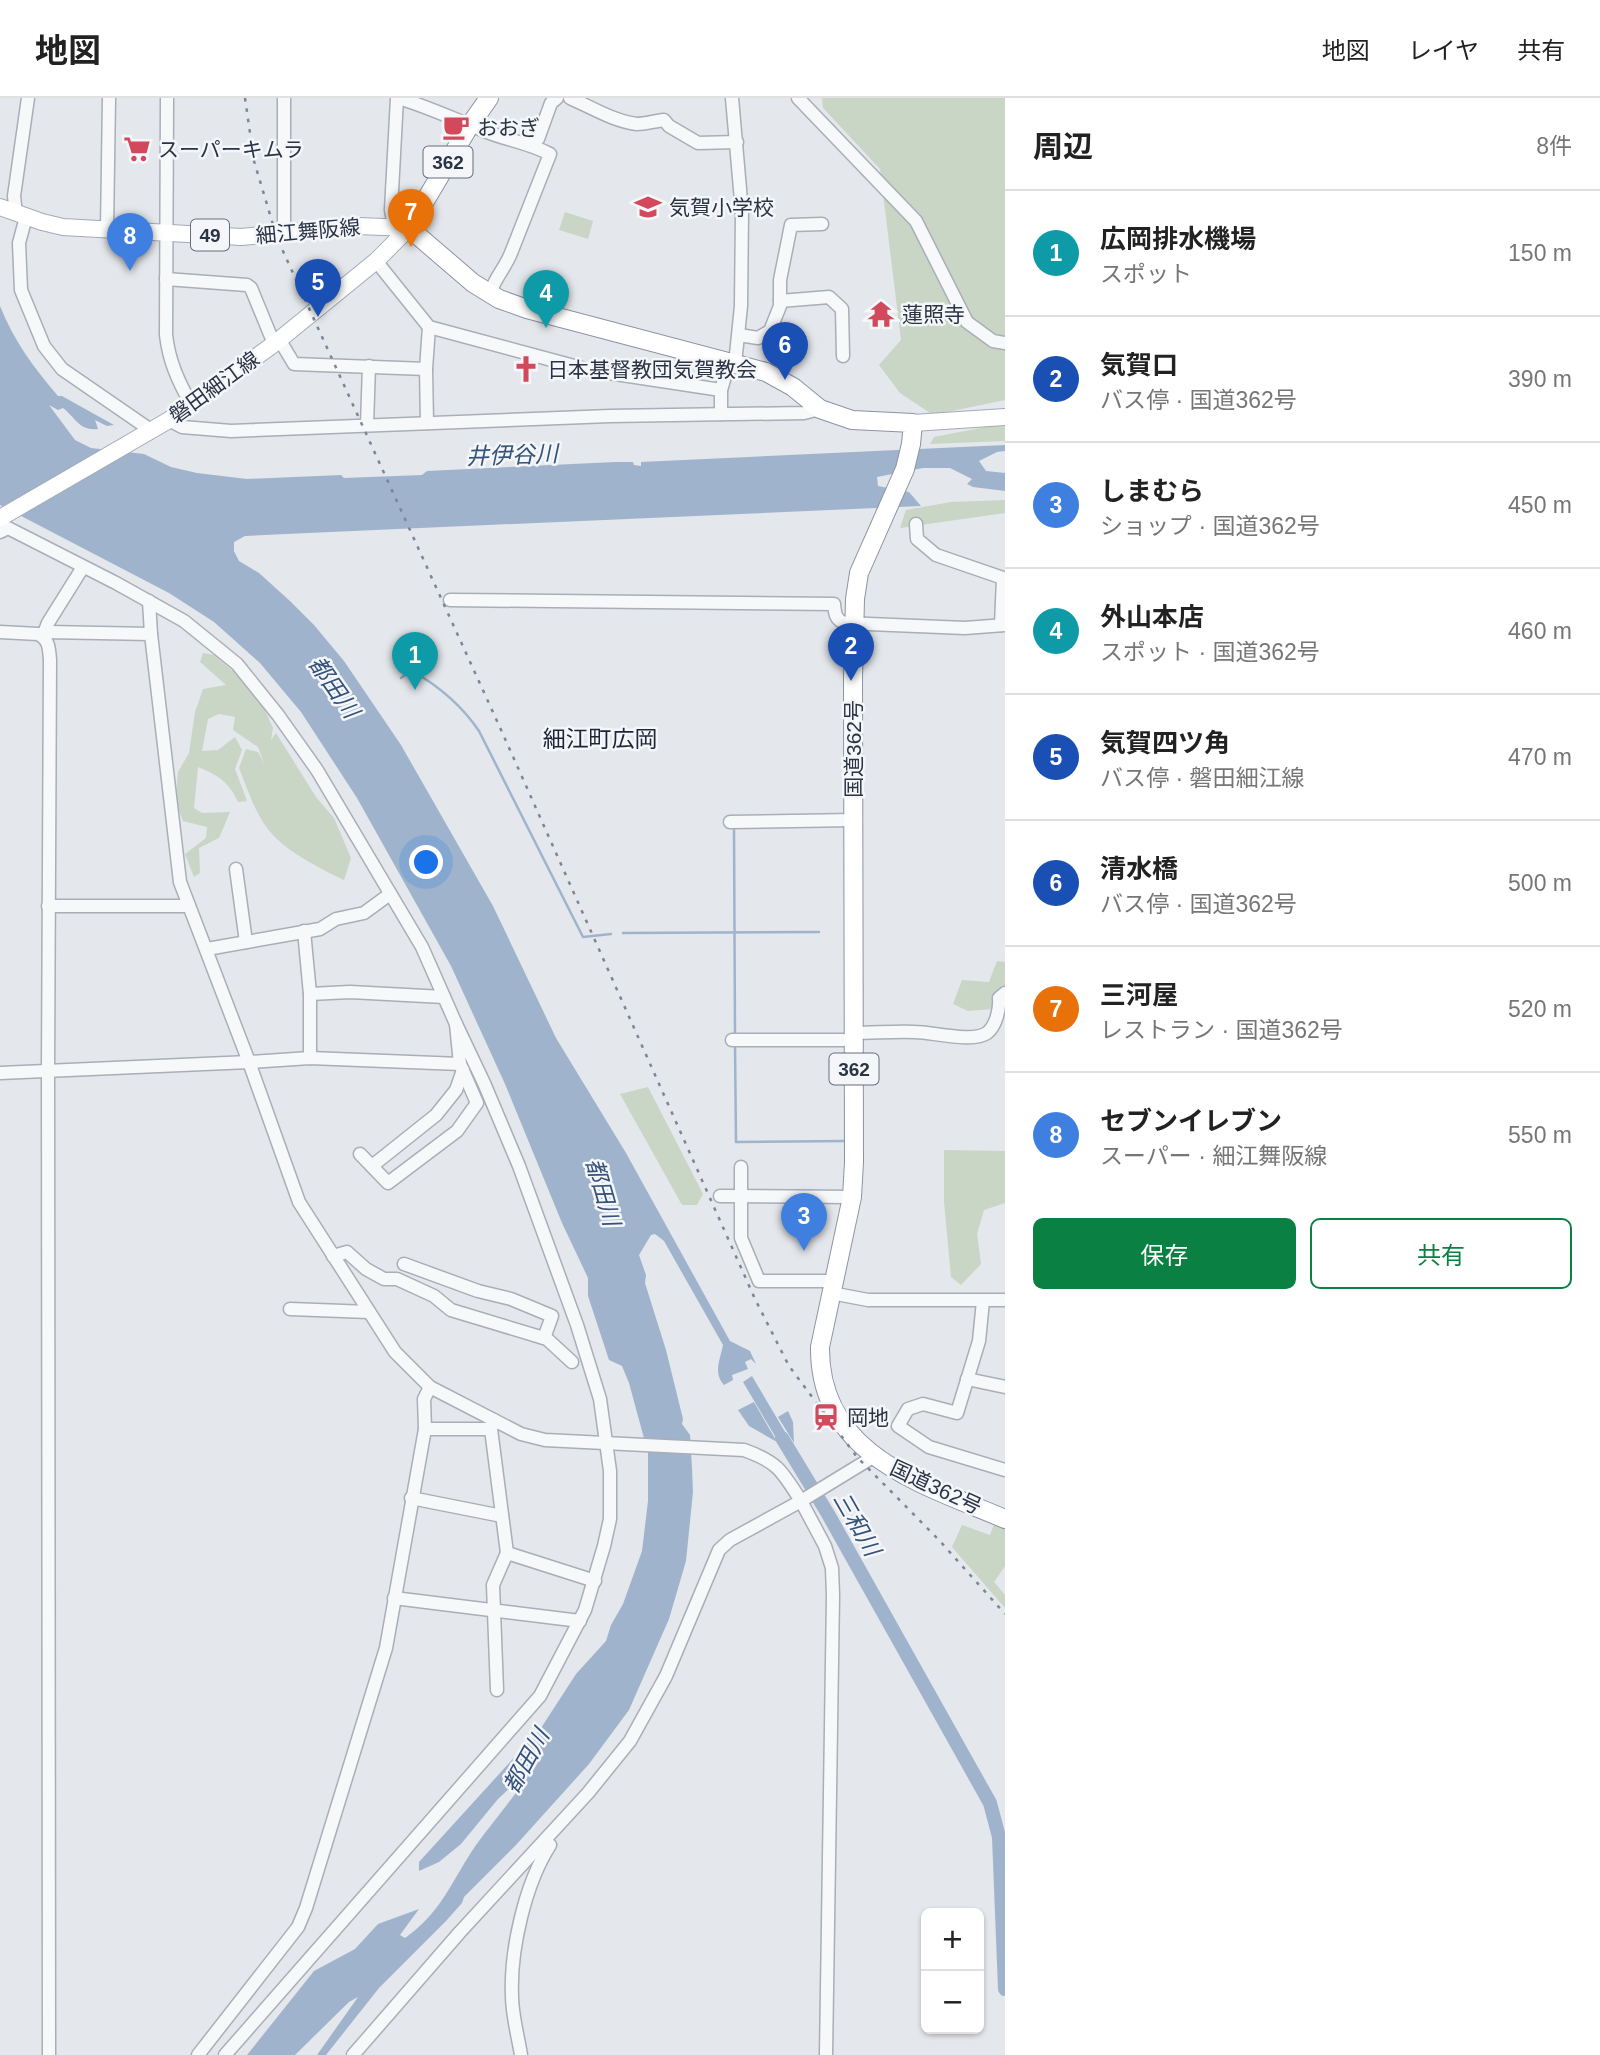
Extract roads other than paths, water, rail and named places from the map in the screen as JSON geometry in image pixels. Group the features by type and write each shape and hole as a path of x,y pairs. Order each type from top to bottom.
{"highway":[{"name":"362","path":"401,227 489,98"},
{"path":"401,227 473,284 499,299 527,309 766,372 793,387 820,409 852,419 913,430"},
{"name":"国道362号","path":"913,430 905,469 859,573 854,622 855,1162 852,1197 820,1347 821,1376 835,1411 851,1435 873,1457 900,1474 1005,1519"}],"main road":[{"name":"細江舞阪線","path":"14,213 64,227 241,237 358,226 401,227"},
{"name":"磐田細江線","path":"2,517 169,420 277,342 376,261 401,227"},
{"path":"913,430 1005,417"}],"street":[{"path":"27,98 14,195 21,290 44,346 62,369 150,432"},
{"path":"107,229 109,98"},
{"path":"167,98 168,355 191,404"},
{"path":"284,98 284,234"},
{"path":"401,227 391,210 399,98 426,102 484,131 530,144 550,153 512,254 505,269 495,278 490,293"},
{"path":"530,144 538,139 551,103 557,98"},
{"path":"570,98 606,114 639,124 664,120 669,126 698,143 737,142"},
{"path":"721,414 722,390 739,335 742,212 732,98"},
{"path":"798,98 916,221 967,322 993,341 1005,343"},
{"path":"739,335 758,338 770,331 780,306 780,280 791,225 822,223"},
{"path":"376,261 429,327 589,370 722,390"},
{"path":"166,279 247,285 251,288 277,342 294,364 426,369"},
{"path":"780,301 829,297 832,299 842,309 843,356"},
{"path":"427,423 426,369 429,327"},
{"path":"367,425 369,366"},
{"path":"169,420 182,427 208,431 804,413 820,409"},
{"path":"450,600 834,604 835,615 839,621 965,628 1003,625 1003,578 936,555 917,540 916,524"},
{"path":"0,532 8,528 149,601 203,635 237,664 317,769 422,947 484,1083 519,1166 573,1313 600,1399 608,1443 610,1519 594,1580 580,1621 540,1696 225,2055"},
{"path":"43,636 48,623 83,567"},
{"path":"149,601 180,882 299,1202 395,1352 430,1387 492,1425 521,1434 545,1440 714,1447 744,1450 766,1458 783,1472 803,1499 825,1546 832,1568 833,1596 826,2055"},
{"path":"0,632 43,636 49,647 50,660 49,2055"},
{"path":"43,636 47,632 151,634"},
{"path":"730,822 854,820"},
{"path":"236,869 246,942"},
{"path":"207,949 320,929 335,919 364,914 390,894"},
{"path":"48,906 189,906"},
{"path":"304,931 310,994 310,1058"},
{"path":"310,994 350,992 444,997"},
{"path":"732,1040 916,1031 957,1036 981,1035 989,1032 1000,1009 999,998 1005,993"},
{"path":"360,1154 388,1183 457,1131 477,1103 462,1067 456,1024"},
{"path":"0,1073 310,1058 462,1067"},
{"path":"372,1166 436,1115 456,1090 462,1067"},
{"path":"741,1167 741,1238 759,1280 832,1287 867,1300 1005,1300"},
{"path":"720,1196 852,1197"},
{"path":"333,1256 347,1252 366,1269 384,1279 397,1279 433,1296 451,1310 544,1338 572,1362"},
{"path":"404,1264 478,1291 511,1299 552,1316 544,1338"},
{"path":"419,1290 427,1272"},
{"path":"983,1301 979,1342 957,1413 923,1404 908,1409 898,1426 929,1447 1005,1470"},
{"path":"290,1310 369,1312"},
{"path":"967,1379 1005,1387"},
{"path":"198,2055 298,1927 386,1648 425,1429 425,1399 430,1387"},
{"path":"425,1429 492,1425"},
{"path":"492,1425 507,1553 493,1585 497,1690"},
{"path":"355,2054 460,1932 554,1832 630,1741 666,1676 719,1550 730,1540 873,1457"},
{"path":"411,1498 502,1516"},
{"path":"507,1553 594,1580"},
{"path":"394,1598 580,1621"},
{"path":"521,2055 512,1998 513,1963 539,1861 552,1841 554,1832"}],"water":[{"name":"都田川","path":"0,306 25,354 58,396 114,425 107,426 95,420 98,429 86,428 63,408 58,410 49,405 75,440 91,448 144,454 171,467 197,473 247,479 341,475 344,478 422,475 427,471 615,462 633,462 634,465 641,466 641,462 1005,445 1005,451 979,461 986,471 1005,473 1005,491 973,487 967,484 972,479 950,468 923,468 877,477 878,486 909,492 921,506 245,536 234,542 234,551 239,561 259,573 290,601 344,661 401,745 493,906 556,1038 626,1153 730,1341 750,1351 756,1364 751,1359 745,1362 748,1369 732,1375 733,1380 724,1385 718,1371 723,1345 664,1241 655,1234 651,1235 639,1255 666,1350 682,1424 690,1435 692,1468 693,1492 686,1561 669,1619 629,1710 589,1764 516,1845 464,1897 446,1921 379,1988 326,2055 317,2055 358,1997 349,2002 295,2055 247,2055 314,1971 355,1949 378,1924 419,1909 400,1935 405,1938 418,1928 445,1895 476,1845 522,1784 517,1781 498,1799 461,1844 439,1862 419,1871 419,1862 541,1728 576,1674 606,1641 642,1551 648,1501 648,1453 622,1366 609,1360 588,1296 588,1278 451,966 357,798 301,712 260,663 214,622 169,593 0,505"},
{"path":"752,1376 794,1447 796,1461 788,1448 779,1443 743,1382"},
{"path":"754,1402 777,1442 749,1426 738,1410"},
{"path":"788,1411 793,1422 794,1443 778,1417"}],"waterway":[{"path":"401,678 410,671 414,672 442,691 465,713 479,731 583,937 611,934"},
{"path":"734,826 735,1036"},
{"path":"623,933 819,932"},
{"path":"735,1044 736,1142 845,1141"},
{"name":"三和川","path":"782,1438 828,1514 990,1803 999,1837 1005,1989"}],"railway":[{"path":"245,98 254,161 277,238 502,732 755,1299 789,1366 857,1457 939,1540 1005,1614"}],"place":[{"name":"おおぎ","path":"456,127"},
{"name":"スーパーキムラ","path":"137,149"},
{"name":"気賀小学校","path":"648,207"},
{"name":"三河屋","path":"411,247"},
{"name":"セブンイレブン","path":"130,271"},
{"name":"蓮照寺","path":"881,314"},
{"name":"気賀四ツ角","path":"318,317"},
{"name":"外山本店","path":"546,328"},
{"name":"日本基督教団気賀教会","path":"526,369"},
{"name":"清水橋","path":"785,380"},
{"name":"気賀口","path":"851,681"},
{"name":"広岡排水機場","path":"415,690"},
{"name":"しまむら","path":"804,1251"},
{"name":"岡地","path":"826,1417"}],"district":[{"name":"細江町広岡","path":"600,739"}],"water label":[{"name":"井伊谷川","path":"512,455"}]}
